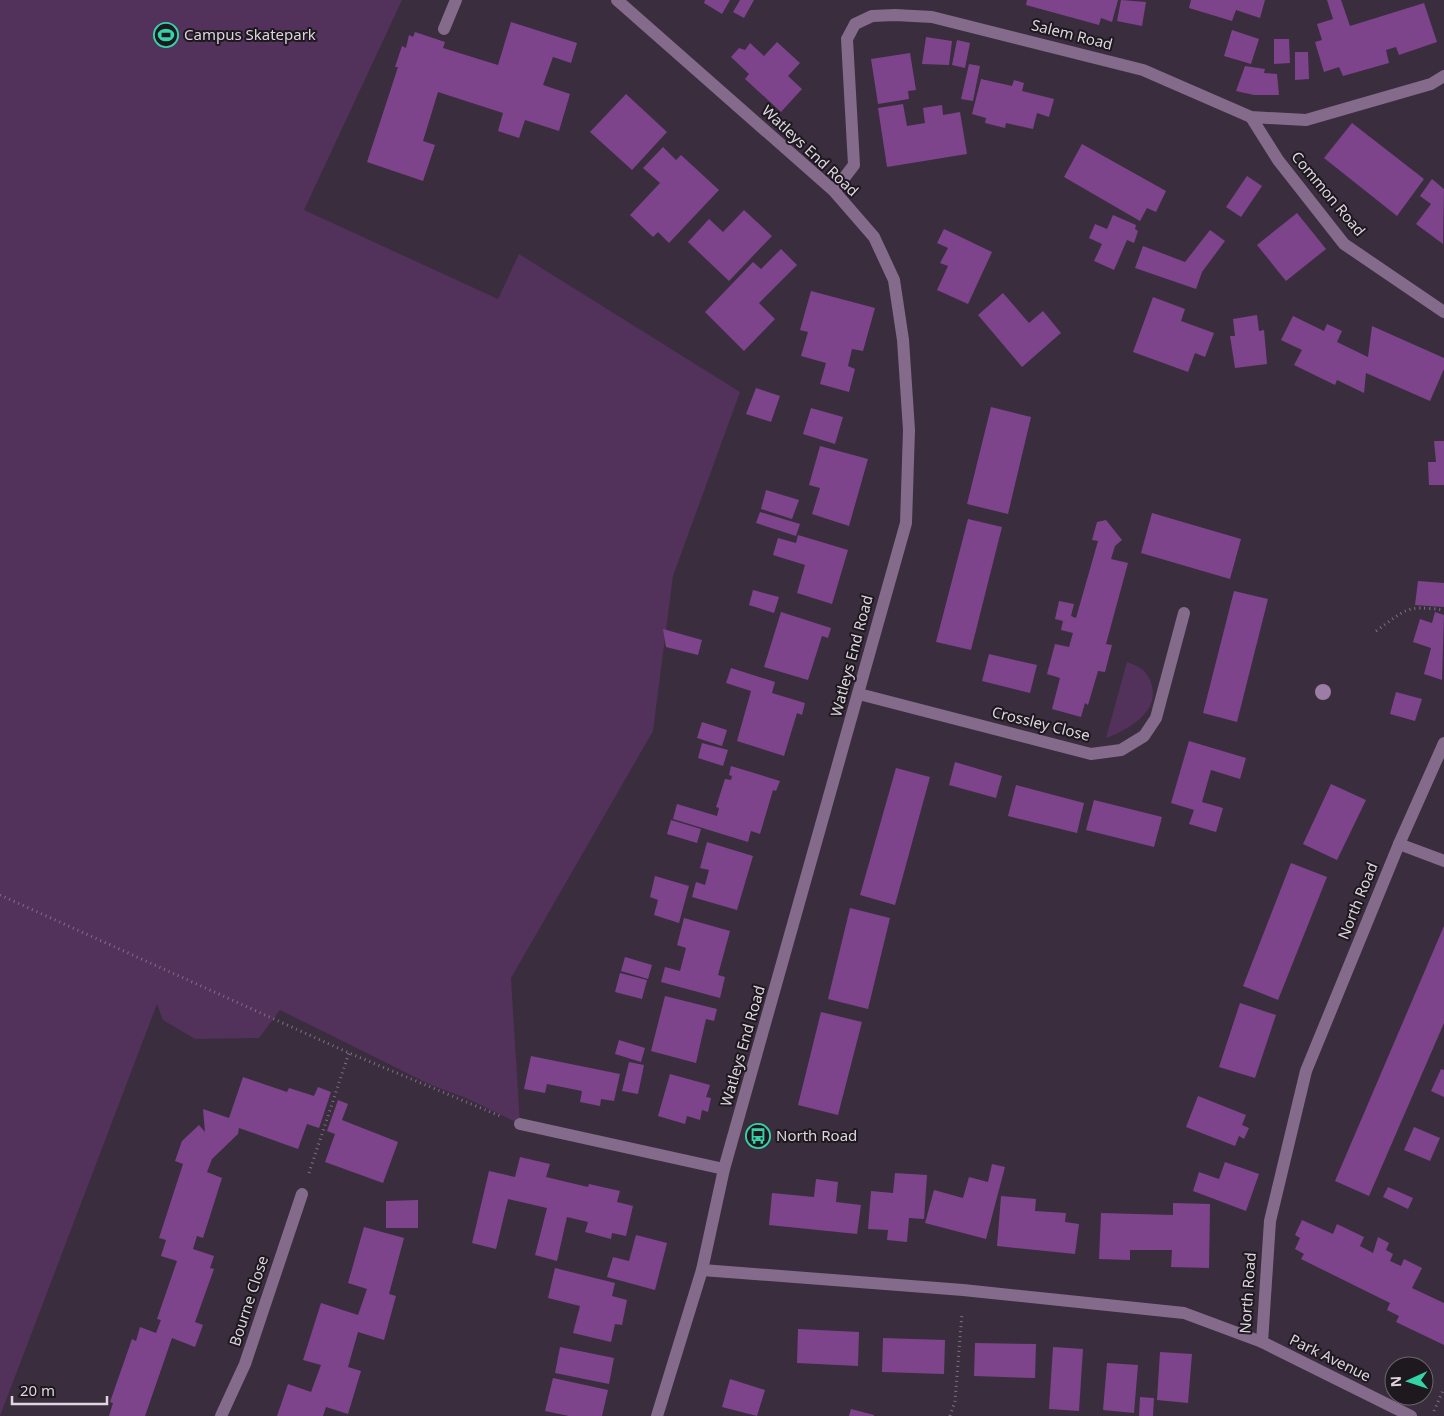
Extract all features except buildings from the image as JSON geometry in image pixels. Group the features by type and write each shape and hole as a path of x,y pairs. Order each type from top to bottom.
{"street":[{"path":"444,29 456,0"},
{"name":"Watleys End Road","path":"617,0 834,191 874,236 894,280 904,340 909,430 906,523 724,1169 702,1270 657,1416"},
{"name":"Salem Road","path":"834,191 854,165 847,39 855,24 872,16 895,14 932,17 1143,70 1251,117 1306,120 1431,84 1444,76"},
{"name":"Common Road","path":"1251,117 1278,160 1344,244 1444,312"},
{"name":"Crossley Close","path":"859,694 1091,754 1122,750 1144,736 1156,718 1184,613"},
{"name":"North Road","path":"702,1270 963,1290 1184,1313 1262,1342 1270,1221 1306,1071 1399,844 1444,743"},
{"path":"1399,844 1444,861"},
{"path":"520,1124 724,1169"},
{"name":"Bourne Close","path":"221,1416 245,1364 302,1194"},
{"name":"Park Avenue","path":"1262,1342 1411,1416"}],"path":[{"path":"1376,631 1406,609 1418,606 1444,610"},
{"path":"0,895 349,1053 520,1124"},
{"path":"302,1194 349,1053"},
{"path":"950,1416 955,1401 963,1290"},
{"path":"1432,1416 1444,1388"}],"shaded area":[{"path":"0,0 402,0 304,210 498,299 519,254 740,392 673,576 653,731 511,978 520,1124 466,1098 431,1085 280,1010 259,1038 195,1039 163,1020 157,1004 0,1416"},
{"path":"1127,662 1141,668 1148,676 1153,691 1152,700 1142,717 1134,724 1106,738"}],"place":[{"name":"Campus Skatepark","path":"166,35"},
{"name":"North Road","path":"758,1136"}]}
